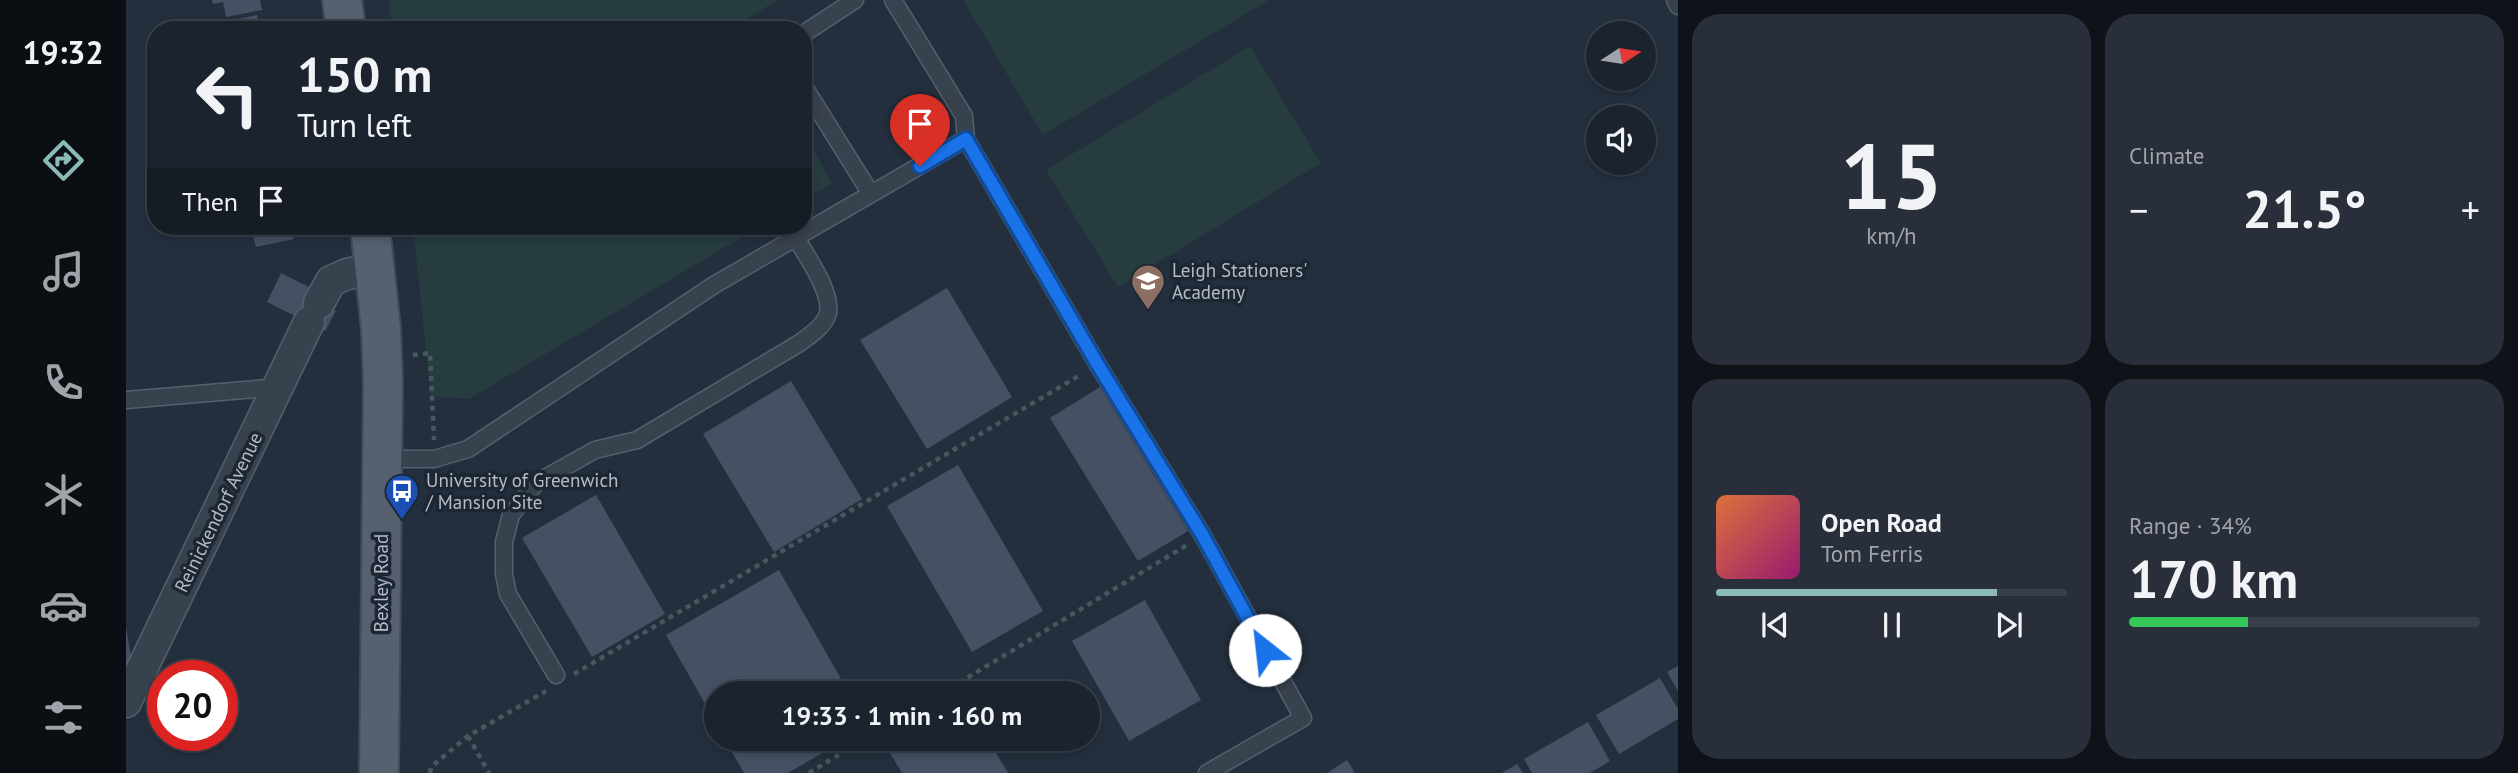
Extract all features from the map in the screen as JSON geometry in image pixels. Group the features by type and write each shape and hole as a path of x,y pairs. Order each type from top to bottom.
{"main road":[{"path":"342,0 345,21"},
{"name":"Bexley Road","path":"371,235 382,350 379,773"}],"street":[{"name":"Reinickendorf Avenue","path":"126,702 331,281 346,274 376,268"}],"lane":[{"path":"812,28 855,0"},
{"path":"893,0 964,116 966,139 1098,365 1203,536 1303,718 1208,773"},
{"path":"1675,0 1678,6"},
{"path":"812,99 871,194"},
{"path":"812,229 966,139"},
{"path":"382,460 434,459 468,449 714,285 801,235"},
{"path":"557,681 508,594 504,574 504,542 511,514 536,483 595,450 637,440 818,330 828,312 824,287 796,238"},
{"path":"126,400 279,387"}],"path":[{"path":"416,354 429,353 434,443 443,441"},
{"path":"430,773 430,767 468,736 557,681 1098,365"},
{"path":"962,681 1203,536"},
{"path":"468,736 489,773"},
{"path":"809,773 845,751"}],"green space":[{"path":"389,0 778,0 748,18 749,21 391,21"},
{"path":"963,0 1269,0 1043,135"},
{"path":"1250,46 1321,163 1118,287 1046,170"},
{"path":"812,145 832,184 812,195"},
{"path":"414,235 746,235 469,399 431,396"}],"building":[{"path":"212,0 260,0 262,10 226,17 223,2 213,4"},
{"path":"257,15 258,21 227,21"},
{"path":"253,235 293,235 294,239 256,247"},
{"path":"281,273 311,288 306,296 336,311 325,331 267,302"},
{"path":"947,288 1012,397 927,449 860,340"},
{"path":"791,381 862,499 774,552 703,434"},
{"path":"1100,387 1188,531 1138,561 1050,418"},
{"path":"958,465 1043,611 972,652 887,506"},
{"path":"596,495 665,614 592,657 522,538"},
{"path":"779,570 842,681 704,681 704,702 666,635"},
{"path":"1145,600 1201,700 1129,741 1100,690 1100,681 1095,681 1072,641"},
{"path":"126,627 133,668 126,669"},
{"path":"1678,666 1678,691 1667,672"},
{"path":"1660,678 1678,709 1678,719 1619,754 1596,715"},
{"path":"1588,722 1610,761 1590,773 1532,773 1524,759"},
{"path":"731,751 826,751 788,773 744,773"},
{"path":"889,751 995,751 1008,773 902,773"},
{"path":"1347,760 1355,773 1327,773"},
{"path":"1517,764 1523,773 1502,773"}],"place":[{"name":"Leigh Stationers' Academy","path":"1148,311"},
{"name":"University of Greenwich / Mansion Site","path":"402,521"}],"route":[{"path":"920,166 966,139 1098,365 1203,536 1265,650"}]}
